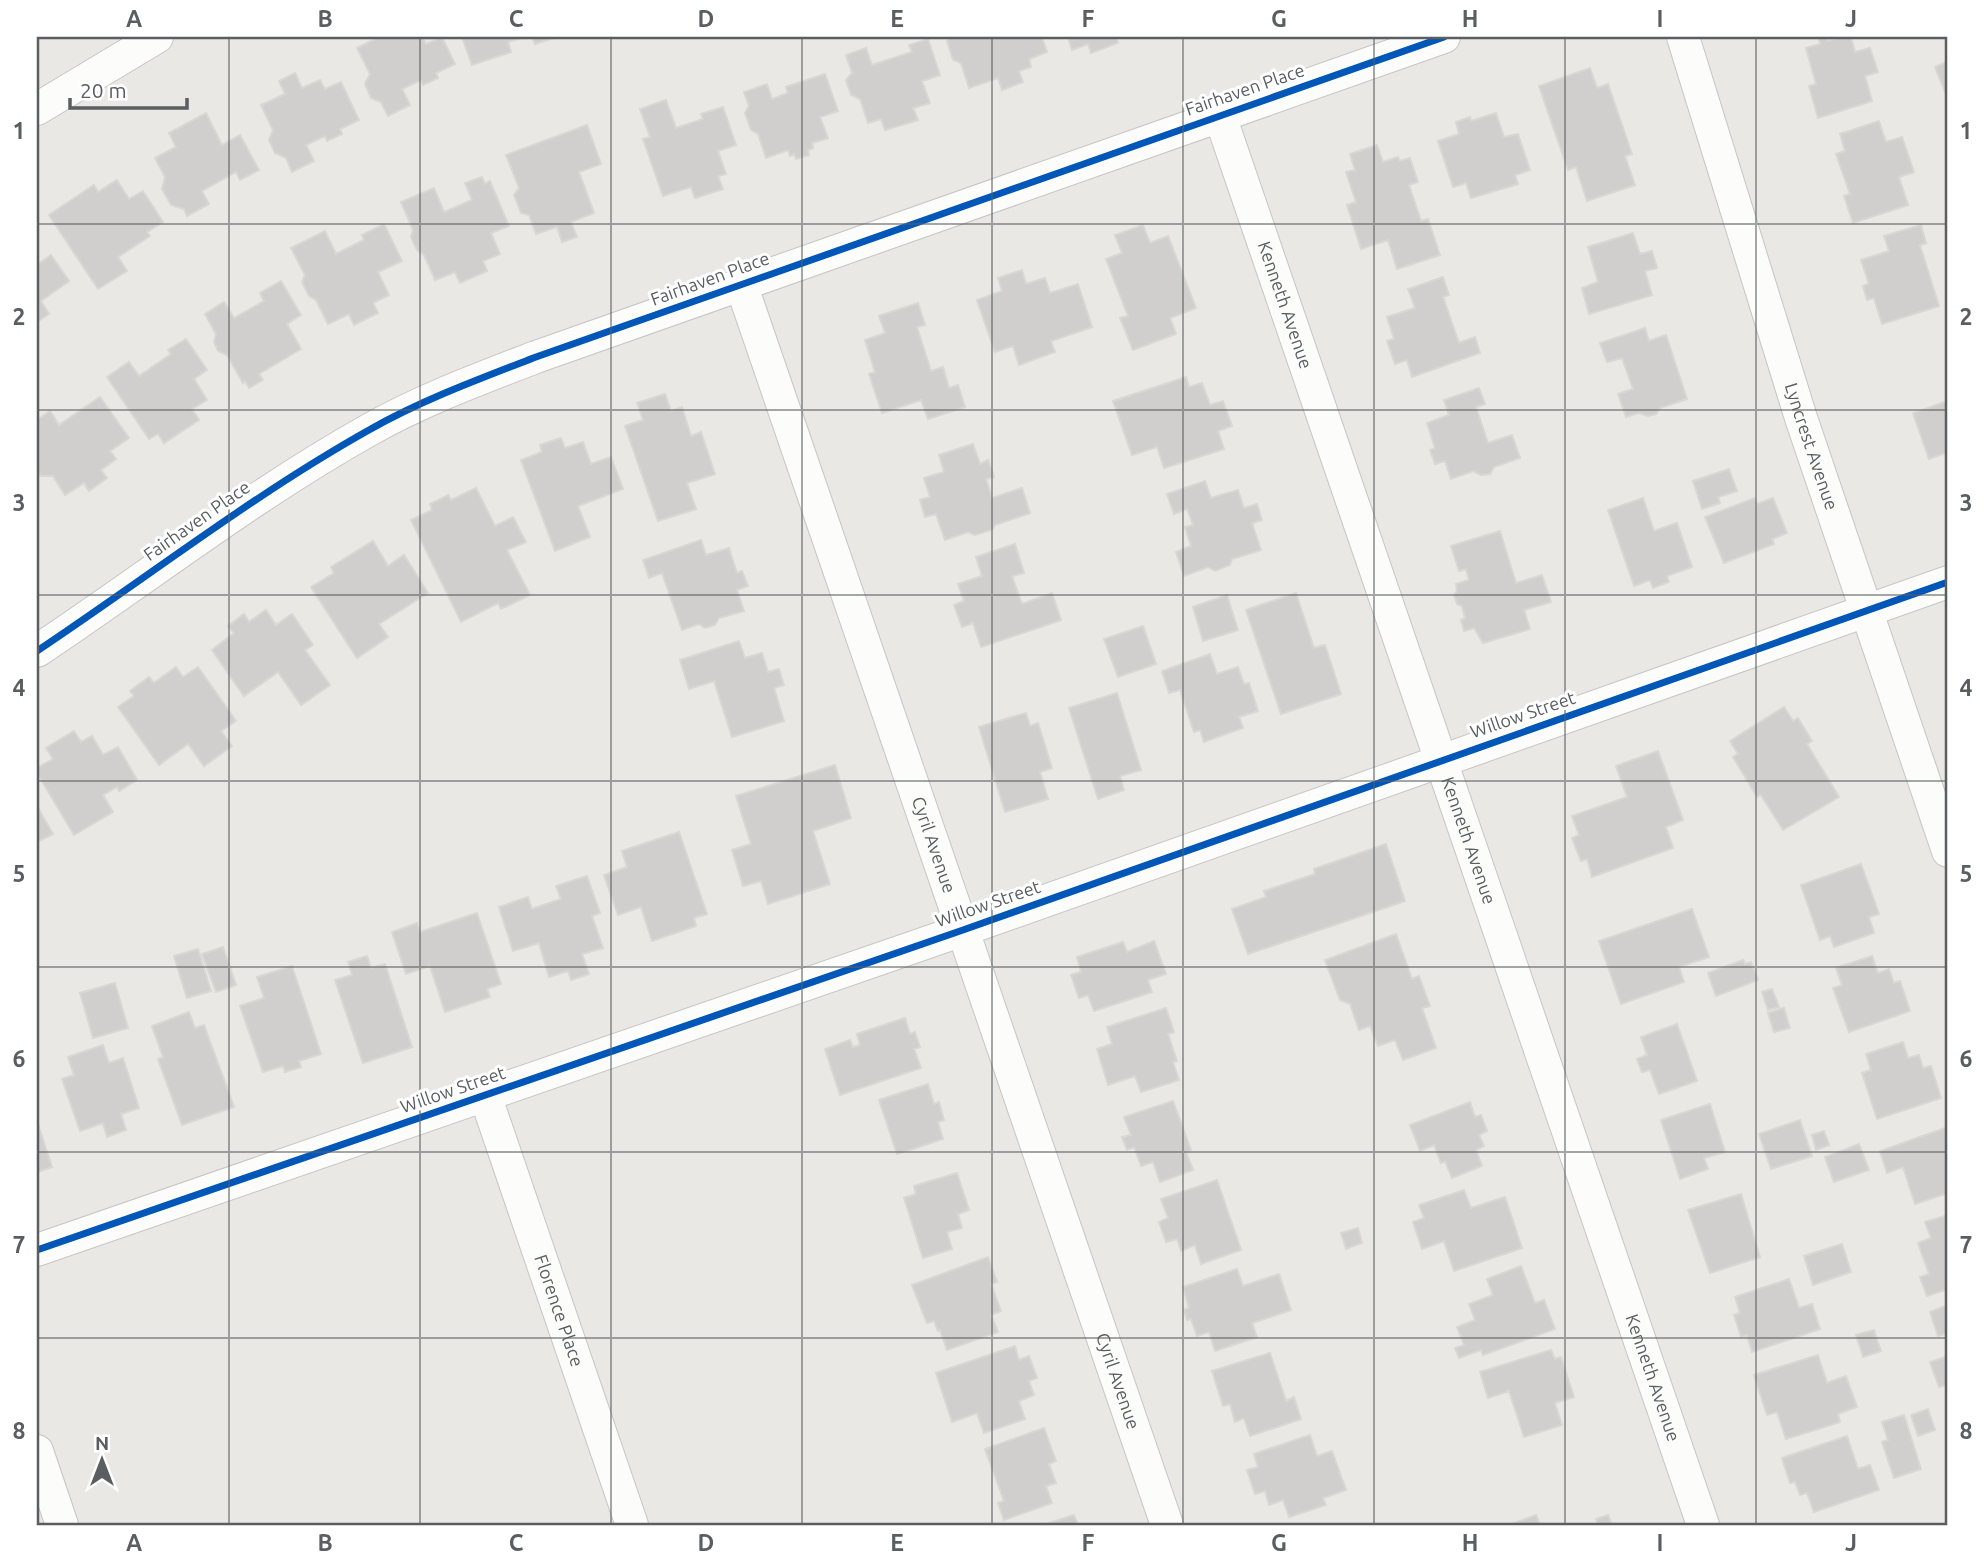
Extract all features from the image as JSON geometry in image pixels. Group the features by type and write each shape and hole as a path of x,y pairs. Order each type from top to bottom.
{"street":[{"path":"37,108 157,37"},
{"name":"Fairhaven Place","path":"37,651 291,475 372,428 462,386 741,284 1444,37"},
{"name":"Lyncrest Avenue","path":"1683,37 1797,405 1948,851"},
{"name":"Kenneth Avenue","path":"1220,116 1703,1525"},
{"name":"Cyril Avenue","path":"741,284 1167,1525"},
{"name":"Willow Street","path":"37,1250 963,930 1948,582"},
{"name":"Florence Place","path":"485,1095 632,1525"},
{"path":"37,1451 62,1525"}],"building":[{"path":"379,37 422,37 426,44 442,37 455,64 436,73 438,78 423,85 421,80 402,89 410,105 388,116 381,102 371,98 365,84 370,74 357,48"},
{"path":"462,37 525,37 508,42 511,52 472,65"},
{"path":"532,37 557,37 535,44"},
{"path":"950,37 1042,37 1047,52 1029,59 1031,67 1019,71 1023,82 1002,90 998,78 969,88 961,63 953,60 947,41"},
{"path":"1068,37 1116,37 1118,43 1091,53 1088,44 1072,50"},
{"path":"1818,37 1826,37 1828,41 1851,37 1855,52 1870,48 1878,72 1865,76 1872,101 1818,118 1809,86 1816,84 1806,48 1820,44"},
{"path":"928,39 940,75 922,81 930,103 913,108 918,120 885,130 881,119 868,123 860,99 851,95 846,80 852,73 846,55 866,48 872,65 912,52 909,45"},
{"path":"1948,61 1948,90 1945,92 1935,67"},
{"path":"1590,68 1597,88 1608,84 1632,154 1625,156 1635,185 1587,201 1576,167 1568,170 1539,86"},
{"path":"295,73 302,88 320,80 325,89 341,82 359,120 340,129 342,134 327,141 325,136 306,145 314,161 292,172 286,158 275,153 269,140 273,130 261,105 285,94 279,81"},
{"path":"825,74 838,111 820,117 828,138 812,143 813,148 808,150 809,155 796,159 794,154 790,156 788,150 766,158 758,134 751,130 745,113 749,106 744,92 767,84 772,99 788,93 786,87"},
{"path":"666,100 676,128 703,119 701,114 723,107 736,145 718,151 726,174 718,176 723,189 695,198 691,187 663,196 643,139 650,137 640,109"},
{"path":"206,113 222,145 240,135 259,170 240,180 236,172 202,191 209,204 187,216 184,209 171,205 162,189 165,177 155,158 176,147 169,133"},
{"path":"1496,113 1504,137 1518,134 1530,170 1515,175 1518,184 1471,198 1466,183 1453,187 1438,141 1459,134 1456,122 1470,117 1471,121"},
{"path":"1879,121 1886,142 1902,137 1914,172 1899,177 1908,205 1853,223 1844,196 1850,194 1836,154 1845,151 1840,134"},
{"path":"587,125 601,164 579,172 594,213 571,222 577,237 562,242 557,227 536,234 529,215 521,213 514,195 519,188 506,155"},
{"path":"1377,145 1383,162 1398,157 1400,161 1410,158 1418,182 1409,185 1421,221 1428,219 1440,255 1397,269 1388,240 1361,249 1347,205 1356,202 1346,172 1355,170 1350,154"},
{"path":"482,177 485,184 490,181 509,226 491,233 500,254 483,261 487,271 460,283 455,272 435,280 424,255 417,250 411,237 413,230 401,202 434,188 444,212 472,200 465,183"},
{"path":"117,180 129,199 143,191 163,222 147,232 150,236 118,257 127,271 98,289 49,215 94,185 98,192"},
{"path":"384,224 402,261 378,272 389,295 373,303 378,313 354,325 349,314 328,324 316,300 309,296 302,282 305,275 291,248 325,231 336,254 364,240 362,235"},
{"path":"1143,225 1150,243 1168,236 1196,308 1170,318 1176,334 1133,350 1120,318 1128,316 1106,259 1122,253 1115,235"},
{"path":"1921,225 1926,243 1920,245 1939,306 1882,324 1874,298 1867,300 1863,286 1869,284 1861,260 1889,251 1884,236"},
{"path":"1633,233 1640,254 1652,251 1657,268 1645,271 1652,295 1589,314 1582,288 1598,282 1588,247"},
{"path":"51,255 69,281 41,301 49,314 37,322 37,265"},
{"path":"1022,270 1026,284 1045,278 1050,293 1078,284 1092,327 1051,341 1055,352 1019,365 1013,346 995,352 977,300 1002,291 998,278"},
{"path":"1443,277 1449,295 1443,297 1459,343 1475,337 1480,353 1412,377 1407,360 1395,364 1387,341 1394,339 1387,317 1415,308 1408,289"},
{"path":"281,281 301,315 287,324 301,349 259,374 263,380 249,388 245,381 243,383 227,355 218,351 214,342 216,334 205,314 224,302 234,318 264,301 260,293"},
{"path":"918,303 925,325 917,327 931,371 943,367 949,388 958,385 965,407 928,419 921,400 882,413 869,374 875,372 865,340 885,333 879,316"},
{"path":"1645,328 1649,341 1666,335 1687,399 1660,408 1656,414 1648,416 1639,413 1626,417 1618,394 1633,389 1622,358 1607,362 1600,343"},
{"path":"186,339 207,370 194,379 207,400 192,409 199,420 164,443 158,434 149,439 107,377 129,362 139,376 171,354 168,350"},
{"path":"1186,377 1189,387 1202,383 1210,405 1223,401 1232,426 1218,431 1224,449 1164,468 1157,447 1132,455 1113,401"},
{"path":"1479,388 1485,404 1476,407 1488,443 1512,435 1520,458 1494,467 1490,474 1481,475 1473,471 1451,479 1445,461 1435,464 1430,450 1435,448 1427,423 1449,415 1444,400"},
{"path":"665,394 671,411 682,407 691,436 701,432 715,474 687,483 696,509 658,521 625,426 643,420 637,403"},
{"path":"100,397 129,438 110,451 116,459 101,470 107,478 89,491 84,483 65,495 53,476 41,476 37,468 37,420 50,411 59,425"},
{"path":"1948,401 1948,452 1929,459 1913,413"},
{"path":"561,438 565,448 583,442 591,464 611,457 623,489 578,506 590,537 555,551 521,460 542,452 540,445"},
{"path":"973,444 980,464 988,460 994,477 986,479 992,498 1022,488 1030,513 995,525 992,530 975,535 968,532 945,540 936,514 925,517 920,500 930,497 924,478 944,472 939,455"},
{"path":"1729,469 1737,491 1718,497 1720,503 1702,509 1693,481"},
{"path":"1205,481 1211,498 1238,490 1244,508 1257,504 1262,520 1252,523 1261,550 1232,559 1230,565 1215,571 1208,567 1184,576 1176,552 1191,546 1185,527 1193,525 1187,509 1174,514 1167,494"},
{"path":"476,488 495,526 513,517 526,542 507,550 530,595 501,609 498,603 461,622 411,520 432,510 430,504 448,495 451,500"},
{"path":"1643,498 1654,531 1677,523 1692,567 1667,576 1669,582 1653,588 1650,580 1634,586 1608,510"},
{"path":"1755,498 1757,504 1773,498 1787,533 1772,539 1774,544 1724,563 1705,517"},
{"path":"1500,531 1516,583 1542,575 1551,602 1524,610 1530,629 1483,643 1474,628 1464,631 1461,620 1465,618 1462,606 1457,604 1454,595 1457,591 1456,584 1469,580 1466,569 1459,571 1451,546"},
{"path":"701,540 706,555 729,548 737,573 742,571 748,586 737,590 744,611 719,618 715,625 705,628 699,624 682,630 662,573 649,578 643,560"},
{"path":"373,541 388,566 404,555 428,593 379,624 388,637 357,658 311,587 334,573 331,567"},
{"path":"1015,544 1024,573 1012,576 1022,604 1052,593 1061,620 981,647 973,623 962,627 954,605 964,601 958,584 982,576 976,557"},
{"path":"1296,593 1314,648 1325,645 1341,694 1281,714 1246,610"},
{"path":"1227,595 1238,630 1203,641 1193,607"},
{"path":"266,610 276,625 292,614 313,645 305,650 330,685 301,705 278,672 244,696 212,650 234,633 228,626 244,614 249,622"},
{"path":"1143,626 1156,664 1118,677 1104,639"},
{"path":"739,641 745,658 762,653 768,672 779,669 784,685 774,688 784,721 732,737 714,681 689,689 680,660"},
{"path":"1210,654 1217,674 1238,667 1244,684 1249,683 1258,711 1239,717 1243,728 1204,742 1200,730 1194,732 1180,690 1169,693 1162,671"},
{"path":"176,667 183,677 198,667 236,721 221,731 232,746 204,766 188,744 159,765 118,707 134,696 130,691 149,677 154,683"},
{"path":"1117,693 1141,770 1120,776 1124,790 1098,799 1069,708"},
{"path":"1784,707 1793,721 1798,718 1812,741 1807,744 1839,797 1783,830 1761,795 1757,797 1733,757 1738,754 1730,741"},
{"path":"1026,713 1030,726 1038,723 1052,768 1040,772 1048,799 1005,812 979,727"},
{"path":"74,731 81,742 92,736 103,755 118,747 137,780 119,791 117,787 103,795 113,812 74,835 37,773 37,768 53,759 46,748"},
{"path":"1658,751 1683,820 1666,827 1673,848 1592,877 1587,859 1581,861 1572,838 1579,835 1572,816 1627,797 1616,766"},
{"path":"835,765 851,818 813,831 830,884 768,904 761,881 743,886 732,850 751,844 736,796"},
{"path":"37,806 53,834 37,842"},
{"path":"679,832 707,914 694,918 696,926 652,941 641,907 618,915 604,875 627,867 622,851"},
{"path":"1386,844 1405,901 1248,954 1232,909 1266,897 1264,891 1315,874 1314,869"},
{"path":"1861,864 1879,914 1869,917 1874,933 1834,947 1830,936 1820,940 1801,885"},
{"path":"587,876 600,913 592,916 603,948 582,954 589,974 571,980 568,971 549,977 539,943 513,951 499,907 528,897 532,909 561,899 556,886"},
{"path":"1692,909 1709,957 1679,967 1684,982 1621,1004 1599,941"},
{"path":"477,913 501,984 487,989 490,997 445,1012 430,966 406,974 392,932 417,923 420,932"},
{"path":"1396,934 1412,979 1419,976 1430,1006 1422,1008 1436,1048 1403,1060 1395,1040 1378,1046 1370,1026 1359,1030 1350,1004 1340,1000 1325,960"},
{"path":"1154,941 1166,974 1148,980 1152,992 1094,1011 1088,995 1079,998 1071,975 1081,972 1077,957 1123,942 1127,952"},
{"path":"223,947 236,985 216,992 202,954"},
{"path":"198,949 211,991 187,998 174,956"},
{"path":"367,956 371,968 385,964 412,1047 363,1063 335,980 352,975 348,962"},
{"path":"1872,956 1878,973 1889,969 1894,983 1900,981 1910,1011 1849,1032 1833,988 1842,985 1836,968"},
{"path":"1743,960 1745,964 1751,962 1758,980 1716,996 1708,973"},
{"path":"292,966 321,1054 299,1061 301,1067 285,1072 283,1066 263,1072 240,1006 264,998 257,977"},
{"path":"115,983 128,1028 93,1038 80,993"},
{"path":"1772,989 1779,1007 1768,1010 1762,992"},
{"path":"1166,1008 1174,1032 1168,1034 1177,1061 1173,1062 1179,1080 1141,1092 1135,1076 1108,1085 1097,1049 1112,1044 1107,1027"},
{"path":"1784,1008 1790,1028 1774,1032 1768,1013"},
{"path":"189,1012 195,1028 204,1025 234,1107 182,1125 158,1059 163,1057 152,1026"},
{"path":"905,1018 910,1034 915,1032 920,1047 914,1049 921,1068 840,1095 825,1049 850,1040 853,1047 860,1045 857,1034"},
{"path":"1677,1024 1697,1081 1659,1094 1650,1070 1642,1072 1637,1059 1647,1055 1641,1037"},
{"path":"1903,1042 1908,1058 1919,1055 1923,1068 1931,1066 1941,1098 1877,1119 1862,1073 1871,1070 1866,1054"},
{"path":"103,1045 109,1063 123,1058 139,1108 121,1114 126,1130 107,1137 103,1123 80,1131 62,1079 74,1075 68,1057"},
{"path":"928,1084 934,1104 939,1102 944,1120 938,1122 943,1139 897,1154 879,1100"},
{"path":"1173,1101 1191,1150 1186,1152 1193,1170 1160,1182 1153,1162 1141,1166 1134,1147 1127,1150 1122,1137 1131,1135 1124,1117"},
{"path":"1470,1102 1475,1117 1481,1115 1487,1131 1479,1135 1484,1146 1476,1150 1482,1166 1452,1178 1445,1161 1441,1163 1434,1145 1420,1151 1410,1125"},
{"path":"1710,1104 1725,1152 1704,1158 1708,1169 1680,1179 1661,1120"},
{"path":"1800,1120 1812,1156 1771,1169 1759,1134"},
{"path":"37,1121 52,1167 37,1172"},
{"path":"1948,1127 1948,1193 1915,1204 1903,1167 1887,1173 1880,1151"},
{"path":"1824,1131 1829,1145 1816,1150 1812,1135"},
{"path":"1859,1144 1869,1170 1834,1182 1825,1157"},
{"path":"957,1173 969,1210 958,1214 962,1228 947,1232 952,1249 923,1258 904,1198 916,1194 914,1186"},
{"path":"1217,1180 1241,1250 1201,1264 1195,1245 1181,1251 1177,1239 1166,1242 1159,1222 1168,1218 1161,1199"},
{"path":"1464,1190 1471,1208 1505,1197 1522,1248 1454,1271 1444,1241 1422,1249 1413,1222 1424,1218 1419,1205"},
{"path":"1741,1194 1760,1257 1710,1273 1688,1210"},
{"path":"1948,1215 1948,1289 1927,1296 1920,1277 1929,1274 1918,1243 1931,1238 1925,1222"},
{"path":"1358,1228 1362,1243 1346,1249 1341,1233"},
{"path":"1842,1244 1851,1272 1813,1285 1804,1256"},
{"path":"988,1257 997,1282 991,1284 1001,1311 991,1315 998,1332 947,1350 934,1321 927,1323 912,1285"},
{"path":"1521,1266 1535,1303 1544,1300 1555,1329 1483,1355 1481,1350 1459,1358 1455,1348 1464,1345 1457,1327 1475,1320 1469,1304 1493,1295 1487,1279"},
{"path":"1237,1269 1243,1286 1279,1274 1291,1310 1252,1323 1257,1337 1215,1351 1209,1332 1197,1336 1191,1319 1187,1320 1184,1310 1189,1308 1183,1287"},
{"path":"1789,1279 1799,1308 1812,1304 1820,1329 1752,1352 1747,1335 1741,1337 1734,1315 1740,1313 1735,1297"},
{"path":"1948,1305 1948,1333 1938,1336 1930,1312"},
{"path":"1874,1330 1881,1351 1863,1357 1856,1335"},
{"path":"1015,1346 1019,1360 1029,1356 1037,1378 1029,1381 1034,1395 1019,1401 1025,1419 984,1433 977,1413 952,1422 936,1373"},
{"path":"1551,1350 1555,1359 1561,1357 1574,1397 1555,1403 1562,1425 1524,1437 1509,1391 1488,1398 1480,1372"},
{"path":"1270,1353 1286,1401 1294,1397 1301,1419 1250,1436 1244,1418 1235,1422 1230,1404 1223,1406 1212,1371"},
{"path":"1818,1355 1827,1383 1846,1376 1857,1407 1838,1414 1840,1422 1786,1439 1777,1412 1767,1415 1754,1375"},
{"path":"1948,1356 1948,1384 1939,1387 1930,1362"},
{"path":"1928,1409 1935,1430 1918,1436 1911,1415"},
{"path":"1904,1415 1921,1469 1894,1478 1882,1442 1888,1440 1882,1422"},
{"path":"1044,1428 1056,1461 1049,1464 1056,1483 1046,1486 1052,1503 1004,1520 998,1503 1004,1501 985,1449"},
{"path":"1310,1435 1317,1456 1332,1451 1346,1490 1323,1498 1326,1505 1289,1517 1283,1500 1269,1505 1265,1491 1255,1494 1247,1470 1258,1467 1254,1454"},
{"path":"1847,1436 1858,1469 1870,1465 1879,1490 1814,1512 1807,1493 1800,1495 1795,1482 1790,1483 1782,1458"},
{"path":"1074,1515 1078,1525 1043,1525"},
{"path":"1536,1515 1540,1525 1512,1525 1512,1524"},
{"path":"1608,1515 1612,1525 1594,1525 1598,1524 1596,1519"}],"cycle path":[{"path":"37,651 201,537 326,455 389,419 430,400 536,357 1444,37"},
{"path":"37,1250 963,930 1948,582"}]}
